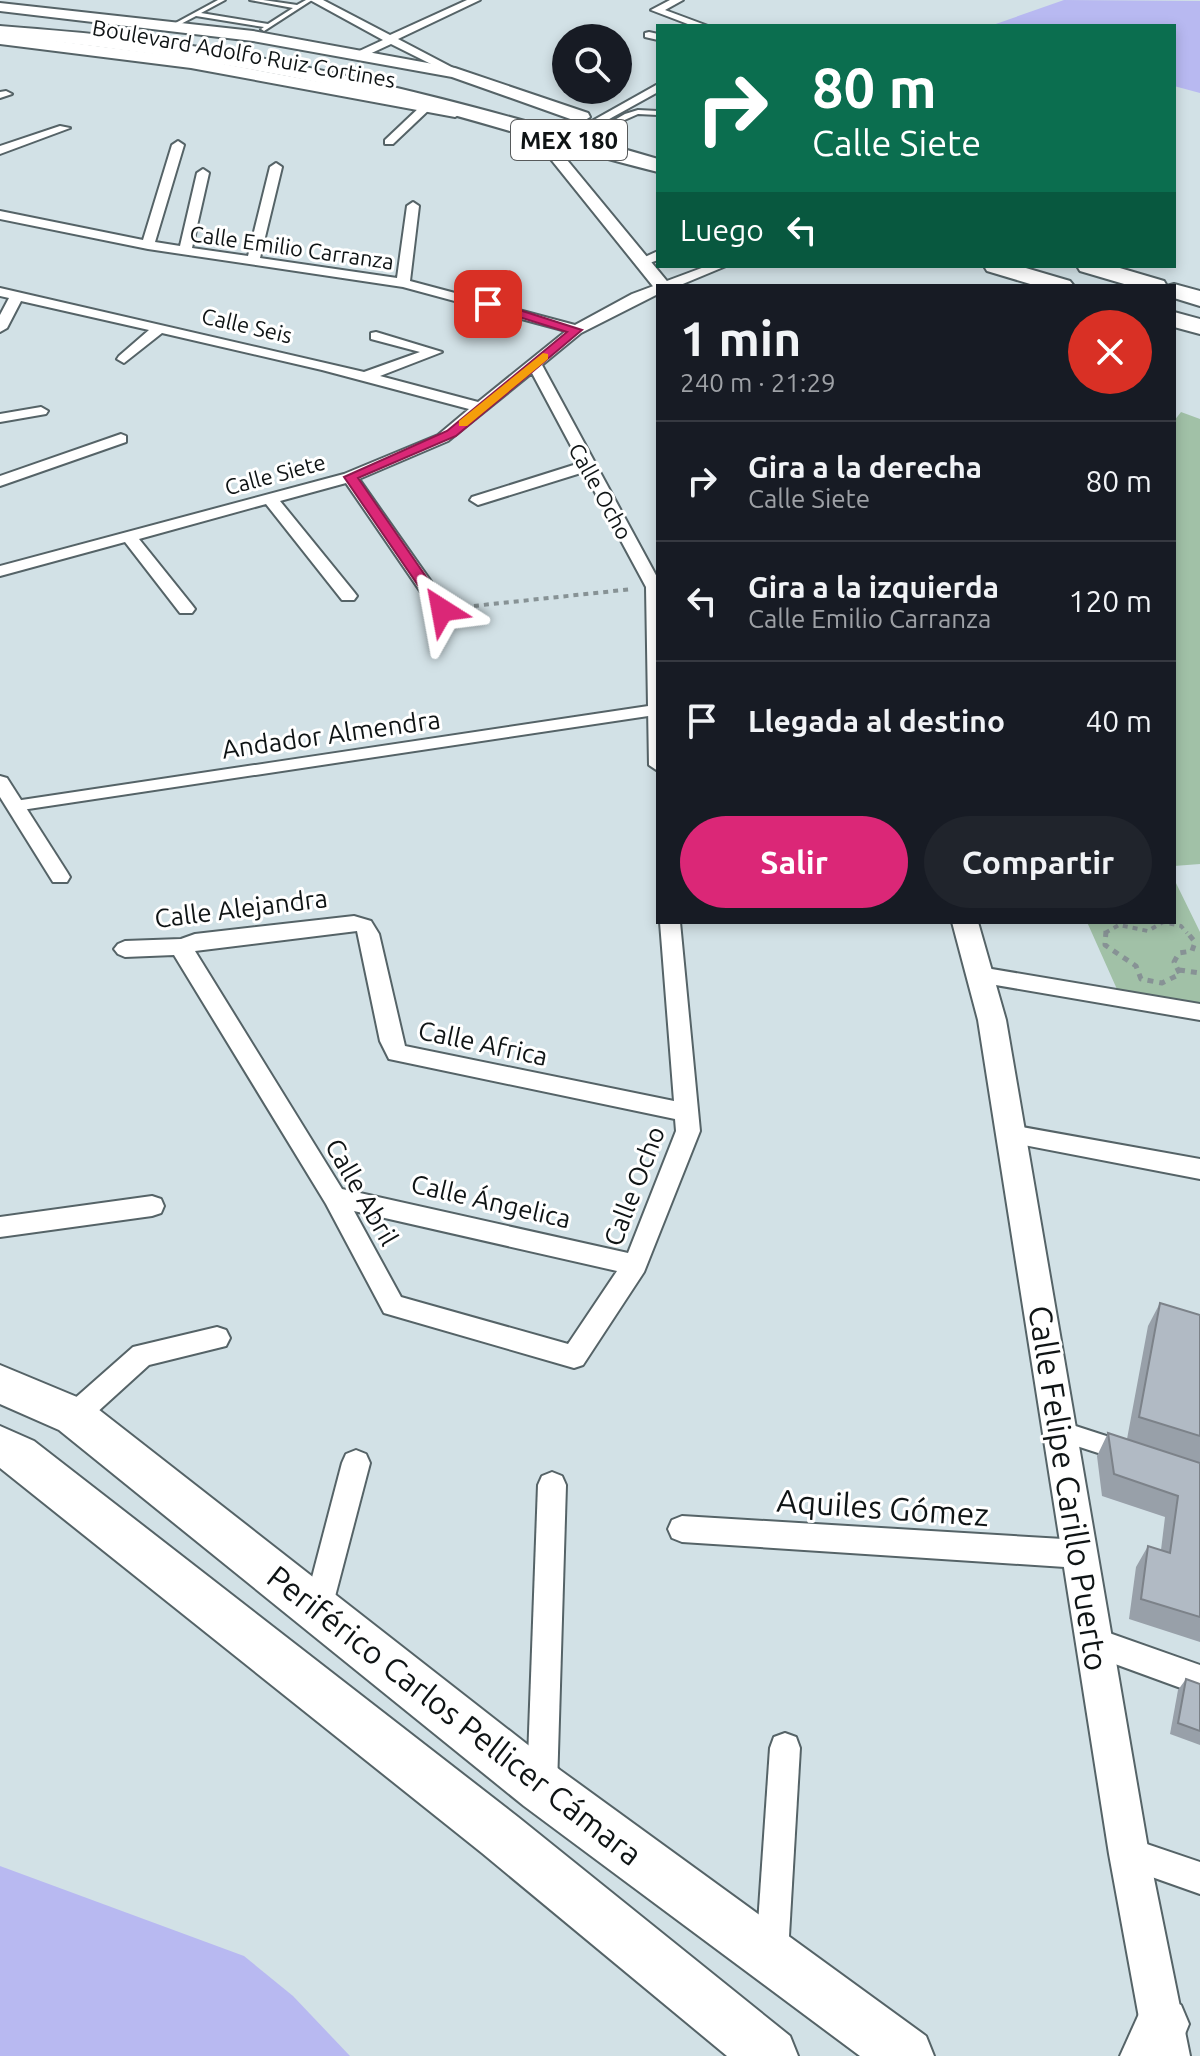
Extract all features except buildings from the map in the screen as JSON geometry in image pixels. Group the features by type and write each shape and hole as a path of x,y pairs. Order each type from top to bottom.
{"highway":[{"path":"0,22 242,49 352,66 596,121"},
{"path":"0,31 220,57 342,80 480,116"},
{"name":"MEX 180","path":"480,116 656,165"},
{"name":"MEX 180","path":"596,121 634,133"},
{"path":"1002,268 1055,284"},
{"path":"1095,268 1149,284"},
{"path":"1176,292 1200,299"},
{"path":"1176,320 1200,327"}],"main road":[{"name":"Boulevard Adolfo Ruiz Cortines","path":"0,7 253,36 455,73 596,121"},
{"name":"Boulevard Adolfo Ruiz Cortines","path":"0,39 191,63 480,116"},
{"name":"Periférico Carlos Pellicer Cámara","path":"0,1384 74,1416 542,1788 906,2056"},
{"path":"0,1446 18,1455 500,1835 770,2056"}],"street":[{"path":"312,0 455,73"},
{"path":"359,55 475,0"},
{"path":"678,0 656,10 697,24"},
{"path":"596,121 656,88"},
{"path":"389,142 426,107"},
{"path":"0,150 64,128"},
{"path":"534,129 659,284"},
{"path":"148,245 178,145"},
{"path":"253,261 276,167"},
{"path":"185,251 203,173"},
{"path":"403,283 413,206"},
{"name":"Calle Emilio Carranza","path":"0,215 148,245 403,283 576,330"},
{"path":"641,262 656,256"},
{"name":"Calle Siete","path":"670,284 714,268"},
{"name":"Calle Siete","path":"0,571 350,477 443,438 576,330 656,289"},
{"name":"Calle Seis","path":"0,292 364,377 482,408"},
{"path":"0,328 17,296"},
{"path":"124,359 160,328"},
{"path":"364,377 436,350 376,336"},
{"name":"Calle Ocho","path":"534,364 654,587 656,728"},
{"path":"0,418 41,411"},
{"path":"0,481 121,439"},
{"path":"478,500 587,466"},
{"path":"350,477 442,610"},
{"path":"270,499 348,596"},
{"path":"129,536 186,609"},
{"name":"Andador Almendra","path":"15,806 655,710"},
{"path":"0,782 60,877"},
{"name":"Calle Alejandra","path":"125,949 184,947 195,942 354,923 364,926"},
{"name":"Calle Ocho","path":"574,1357 635,1265 688,1131 670,924"},
{"name":"Calle Felipe Carillo Puerto","path":"966,924 992,1020 1159,2045"},
{"name":"Calle Africa","path":"364,926 369,934 391,1041 397,1053 686,1112"},
{"name":"Calle Abril","path":"184,947 185,955 334,1197 393,1305 574,1357"},
{"path":"980,975 1200,1012"},
{"path":"1011,1134 1200,1169"},
{"name":"Calle Ángelica","path":"334,1197 635,1265"},
{"path":"0,1227 152,1206"},
{"path":"74,1416 142,1355 217,1338"},
{"path":"1060,1431 1144,1458"},
{"path":"318,1608 356,1463"},
{"path":"542,1788 552,1485"},
{"name":"Aquiles Gómez","path":"682,1529 1080,1554"},
{"path":"1095,1643 1200,1680"},
{"path":"772,1958 785,1748"},
{"path":"1129,1854 1200,1878"}],"lane":[{"path":"173,26 222,0"},
{"path":"253,0 298,7"},
{"path":"253,36 312,0"},
{"path":"196,14 269,26"},
{"path":"596,121 646,110 656,112"}],"path":[{"path":"442,610 654,587"},
{"path":"1118,924 1109,927 1104,934 1105,945 1136,966 1141,979 1163,984 1180,974 1174,962 1179,953 1192,951 1195,942 1181,926 1172,924"},
{"path":"1124,924 1148,931 1160,924"},
{"path":"1178,969 1200,973"}],"green space":[{"path":"1181,412 1200,419 1200,864 1176,866 1176,418"},
{"path":"1176,883 1200,932 1200,1008 1120,996 1088,924 1176,924"}],"water":[{"path":"1064,0 1200,1 1200,93 1176,87 1176,24 996,24"},
{"path":"0,1866 244,1956 293,1996 350,2056 0,2056"}],"slow traffic":[{"path":"463,424 543,356"}],"route":[{"path":"442,610 350,477 451,433 576,330 488,304"}]}
